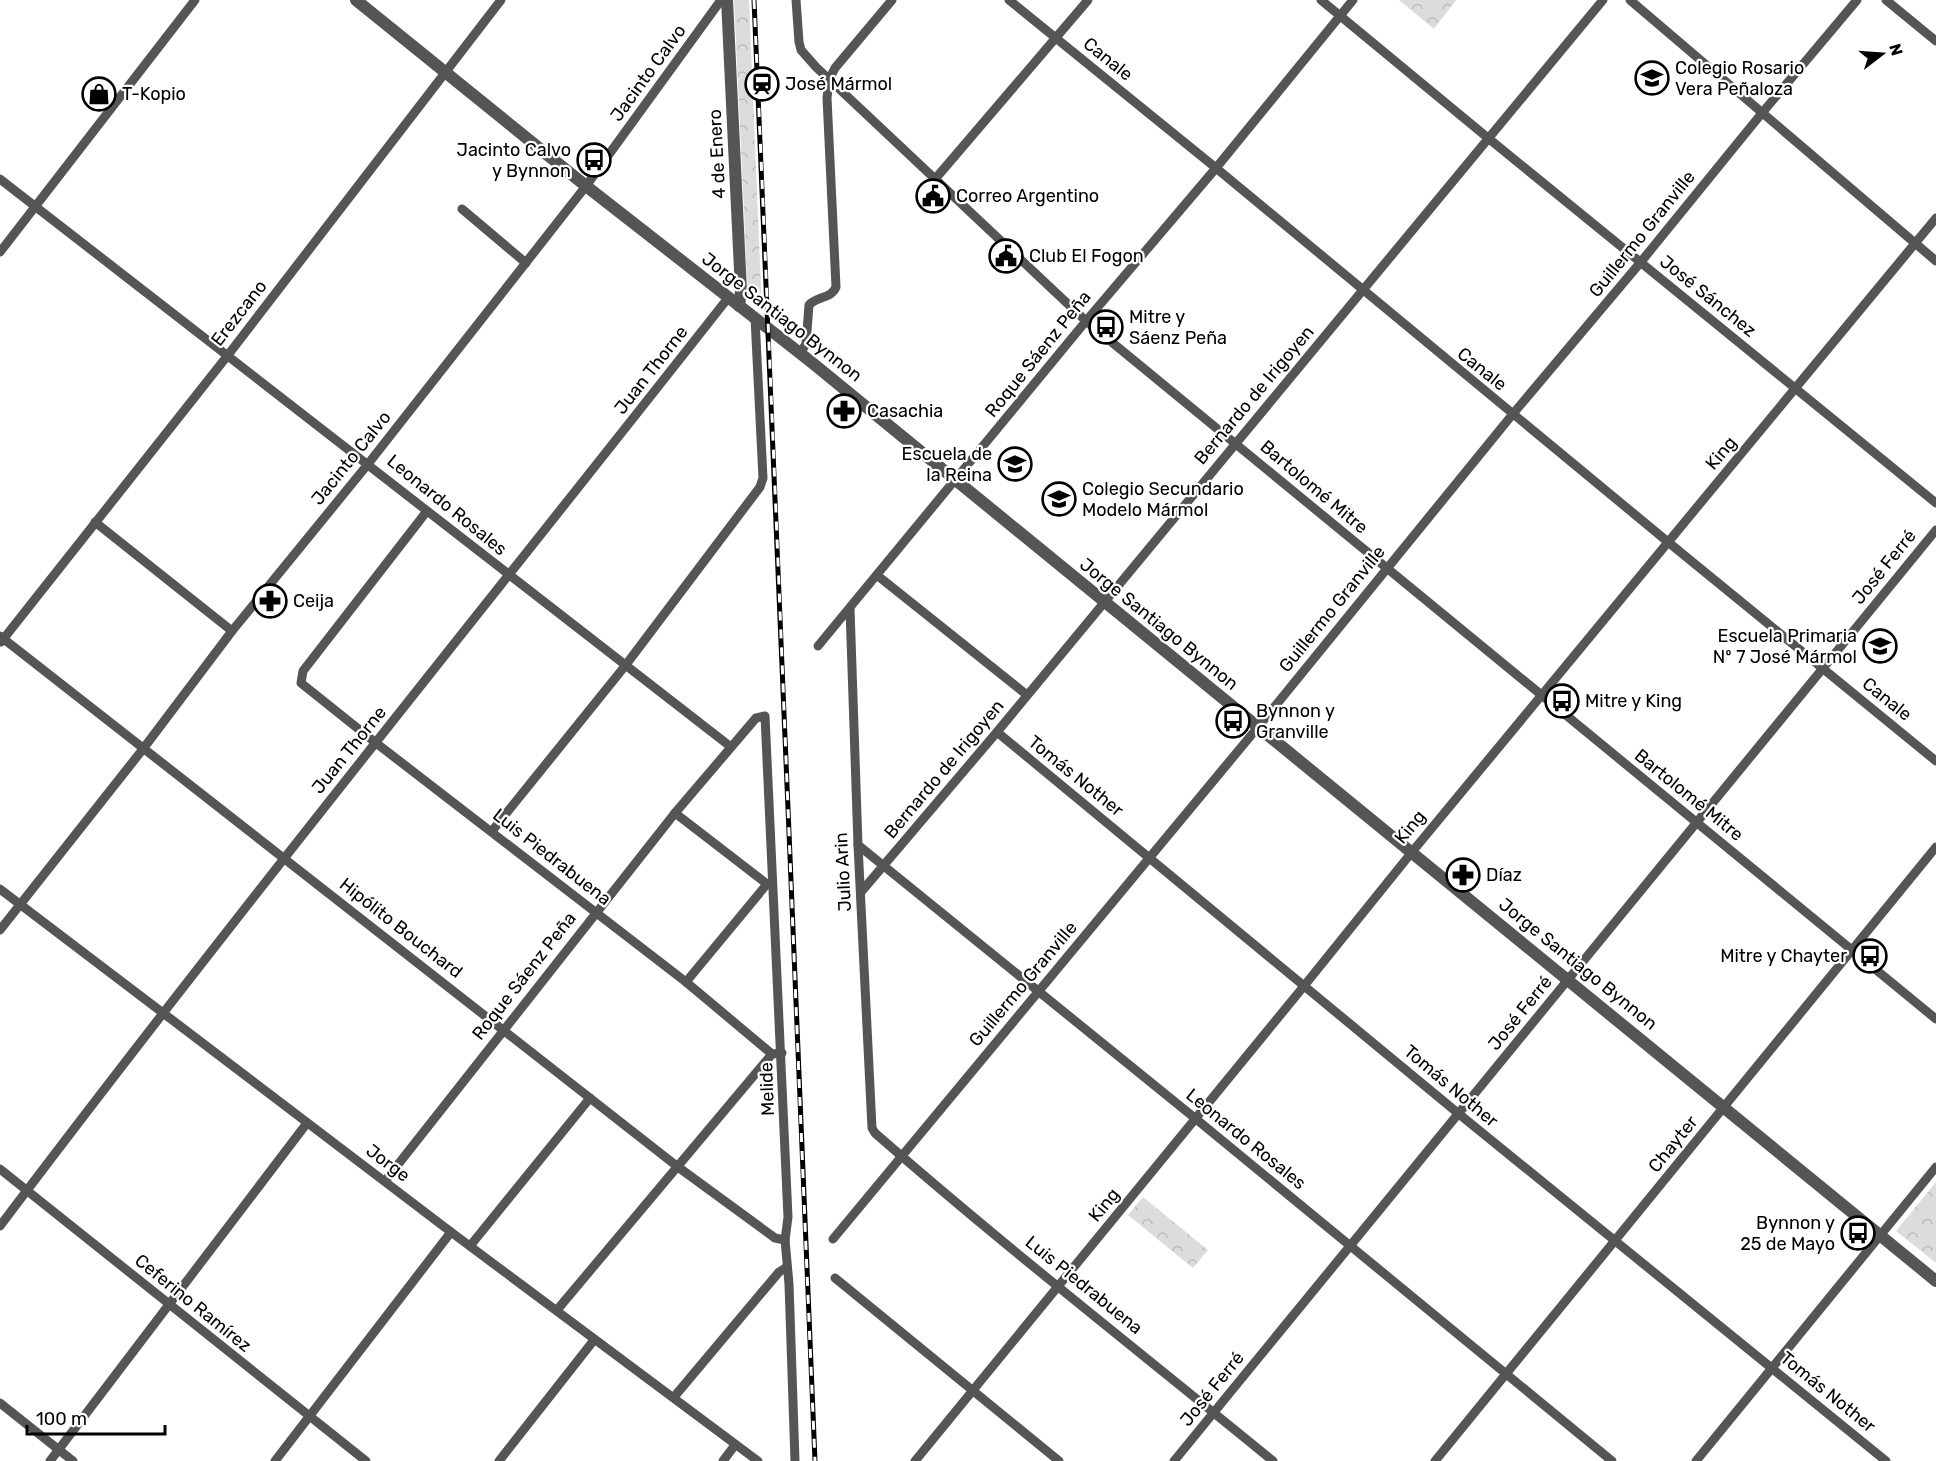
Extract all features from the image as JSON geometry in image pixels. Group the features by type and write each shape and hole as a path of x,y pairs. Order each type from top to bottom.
{"street":[{"path":"0,252 195,0"},
{"name":"Jorge Santiago Bynnon","path":"356,0 586,186 800,353 1936,1281"},
{"name":"Erezcano","path":"1,639 228,355 501,0"},
{"name":"Jacinto Calvo","path":"0,930 232,632 368,464 586,186 721,0"},
{"name":"4 de Enero","path":"727,0 741,291 734,302"},
{"name":"Bartolomé Mitre","path":"796,0 797,35 801,50 829,80 1086,321 1936,1019"},
{"path":"800,353 806,344 809,305 830,295 836,287 827,98 829,80 835,68 892,0"},
{"name":"Canale","path":"1010,0 1512,415 1936,761"},
{"path":"936,178 1088,0"},
{"name":"José Sánchez","path":"1321,0 1936,503"},
{"name":"Roque Sáenz Peña","path":"818,646 1353,0"},
{"name":"Bernardo de Irigoyen","path":"861,892 997,732 1602,0"},
{"path":"1630,0 1936,261"},
{"name":"Guillermo Granville","path":"833,1239 1857,0"},
{"path":"1886,0 1936,41"},
{"name":"Leonardo Rosales","path":"0,179 731,747"},
{"path":"462,209 526,263"},
{"name":"King","path":"915,1461 1540,696 1936,218"},
{"name":"Juan Thorne","path":"0,1226 284,858 734,302"},
{"path":"492,831 625,666 760,487 763,478 755,318"},
{"name":"Luis Piedrabuena","path":"427,511 303,671 301,683 777,1053"},
{"path":"95,522 232,632"},
{"name":"José Ferré","path":"1174,1461 1936,530"},
{"path":"878,576 1027,695"},
{"name":"Julio Arin","path":"850,609 870,1122 875,1133"},
{"name":"Hipólito Bouchard","path":"1,639 678,1167 775,1238 785,1240"},
{"name":"Roque Sáenz Peña","path":"384,1181 675,813 756,718 765,716"},
{"name":"Melide","path":"765,716 777,1053 788,1217 785,1240 795,1461"},
{"name":"Tomás Nother","path":"997,732 1459,1114 1886,1461"},
{"path":"675,813 770,885 686,982"},
{"name":"Leonardo Rosales","path":"858,845 1612,1461"},
{"name":"Chayter","path":"1435,1461 1936,847"},
{"name":"Jorge","path":"0,889 594,1340 758,1461"},
{"path":"557,1310 777,1053"},
{"path":"471,1245 590,1098"},
{"path":"50,1461 308,1123"},
{"name":"Luis Piedrabuena","path":"875,1133 1059,1287 1274,1461"},
{"path":"1696,1461 1936,1167"},
{"name":"Ceferino Ramírez","path":"0,1169 366,1461"},
{"path":"275,1461 451,1232"},
{"path":"674,1397 779,1272 787,1267"},
{"path":"835,1278 1059,1461"},
{"path":"499,1461 594,1340"},
{"path":"0,1403 73,1461"},
{"path":"723,1461 735,1445"}],"green space":[{"path":"734,0 749,0 762,312 748,296"},
{"path":"1399,0 1456,0 1434,29"},
{"path":"1936,1182 1936,1263 1896,1231"},
{"path":"1143,1197 1208,1250 1193,1268 1128,1215"}],"railway":[{"path":"754,0 815,1461"}],"place":[{"name":"Colegio Rosario Vera Peñaloza","path":"1652,78"},
{"name":"José Mármol","path":"762,84"},
{"name":"T-Kopio","path":"99,94"},
{"name":"Jacinto Calvo y Bynnon","path":"594,160"},
{"name":"Correo Argentino","path":"933,196"},
{"name":"Club El Fogon","path":"1006,256"},
{"name":"Mitre y Sáenz Peña","path":"1106,327"},
{"name":"Casachia","path":"844,411"},
{"name":"Escuela de la Reina","path":"1015,464"},
{"name":"Colegio Secundario Modelo Mármol","path":"1059,499"},
{"name":"Ceija","path":"270,601"},
{"name":"Escuela Primaria Nº 7 José Mármol","path":"1880,646"},
{"name":"Mitre y King","path":"1562,701"},
{"name":"Bynnon y Granville","path":"1233,721"},
{"name":"Díaz","path":"1463,875"},
{"name":"Mitre y Chayter","path":"1870,956"},
{"name":"Bynnon y 25 de Mayo","path":"1858,1233"}]}
